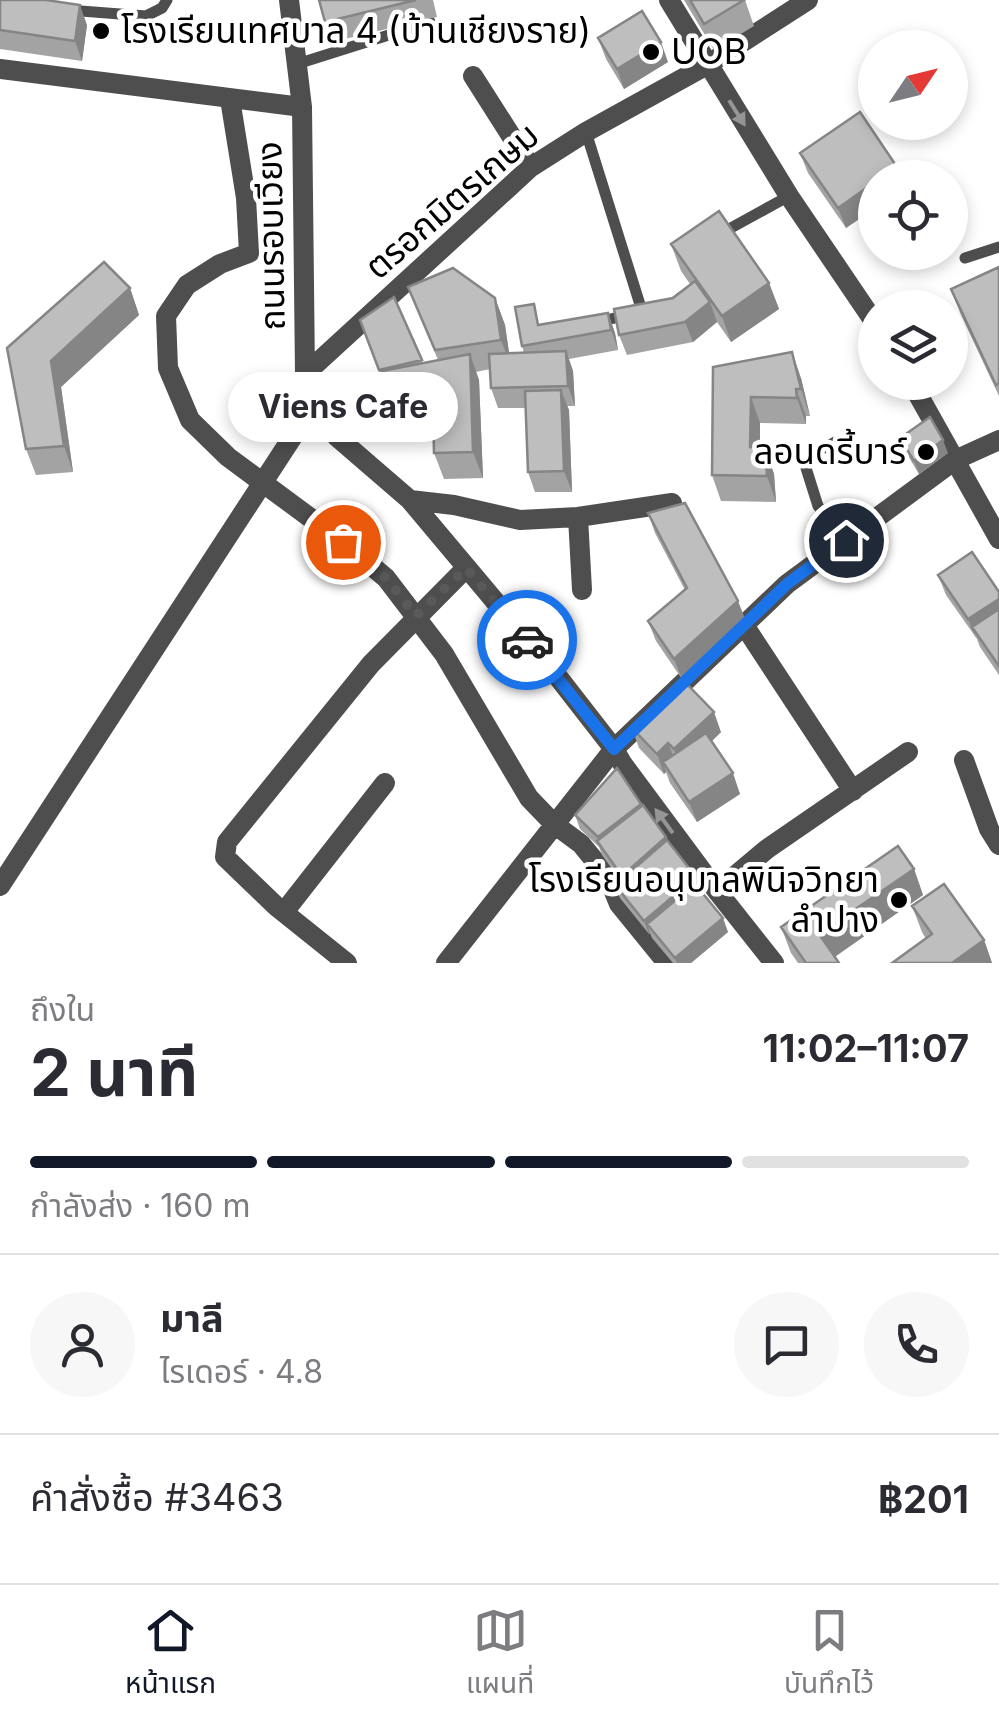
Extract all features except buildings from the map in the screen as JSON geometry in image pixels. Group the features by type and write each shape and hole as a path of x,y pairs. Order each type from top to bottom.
{"street":[{"name":"ถนนรอบเวียง","path":"288,0 302,107 305,374 314,404 337,437 410,500 551,668 716,892 774,963"},
{"path":"669,0 789,196 858,298"},
{"name":"ตรอกมิตรเกษม","path":"305,374 531,168 586,132 707,65 808,0"},
{"path":"0,68 302,107"},
{"path":"473,76 531,168"},
{"path":"230,98 246,198 249,252 220,264 187,285 166,316 168,368 190,420 228,457 386,578 444,654 529,798 581,844 608,877 620,904 667,963"},
{"path":"922,400 999,539"},
{"path":"0,886 314,404"},
{"path":"446,963 614,749 787,584 955,460 999,440"},
{"path":"410,500 520,520 578,518 672,503"},
{"path":"578,518 582,590"},
{"path":"347,963 225,857 227,842 371,664 466,568"},
{"path":"744,625 852,791"},
{"path":"716,892 767,849 908,752"},
{"path":"964,760 999,846"},
{"path":"284,912 385,782"}],"lane":[{"path":"52,8 146,16 168,0"},
{"path":"296,64 430,22"},
{"path":"586,132 642,311 590,324"},
{"path":"729,229 789,196"},
{"path":"968,257 999,248"},
{"path":"835,442 813,454 806,468 818,506 846,540"}],"way so far":[{"path":"343,542 386,578 416,616 466,568 527,640"}],"place":[{"name":"โรงเรียนเทศบาล 4 (บ้านเชียงราย)","path":"101,31"},
{"name":"UOB","path":"651,52"},
{"name":"ลอนดรี้บาร์","path":"926,452"},
{"name":"Viens Cafe","path":"343,542"},
{"name":"โรงเรียนอนุบาลพินิจวิทยา ลำปาง","path":"899,900"}],"route":[{"path":"527,640 614,749 787,584 846,540"}]}
